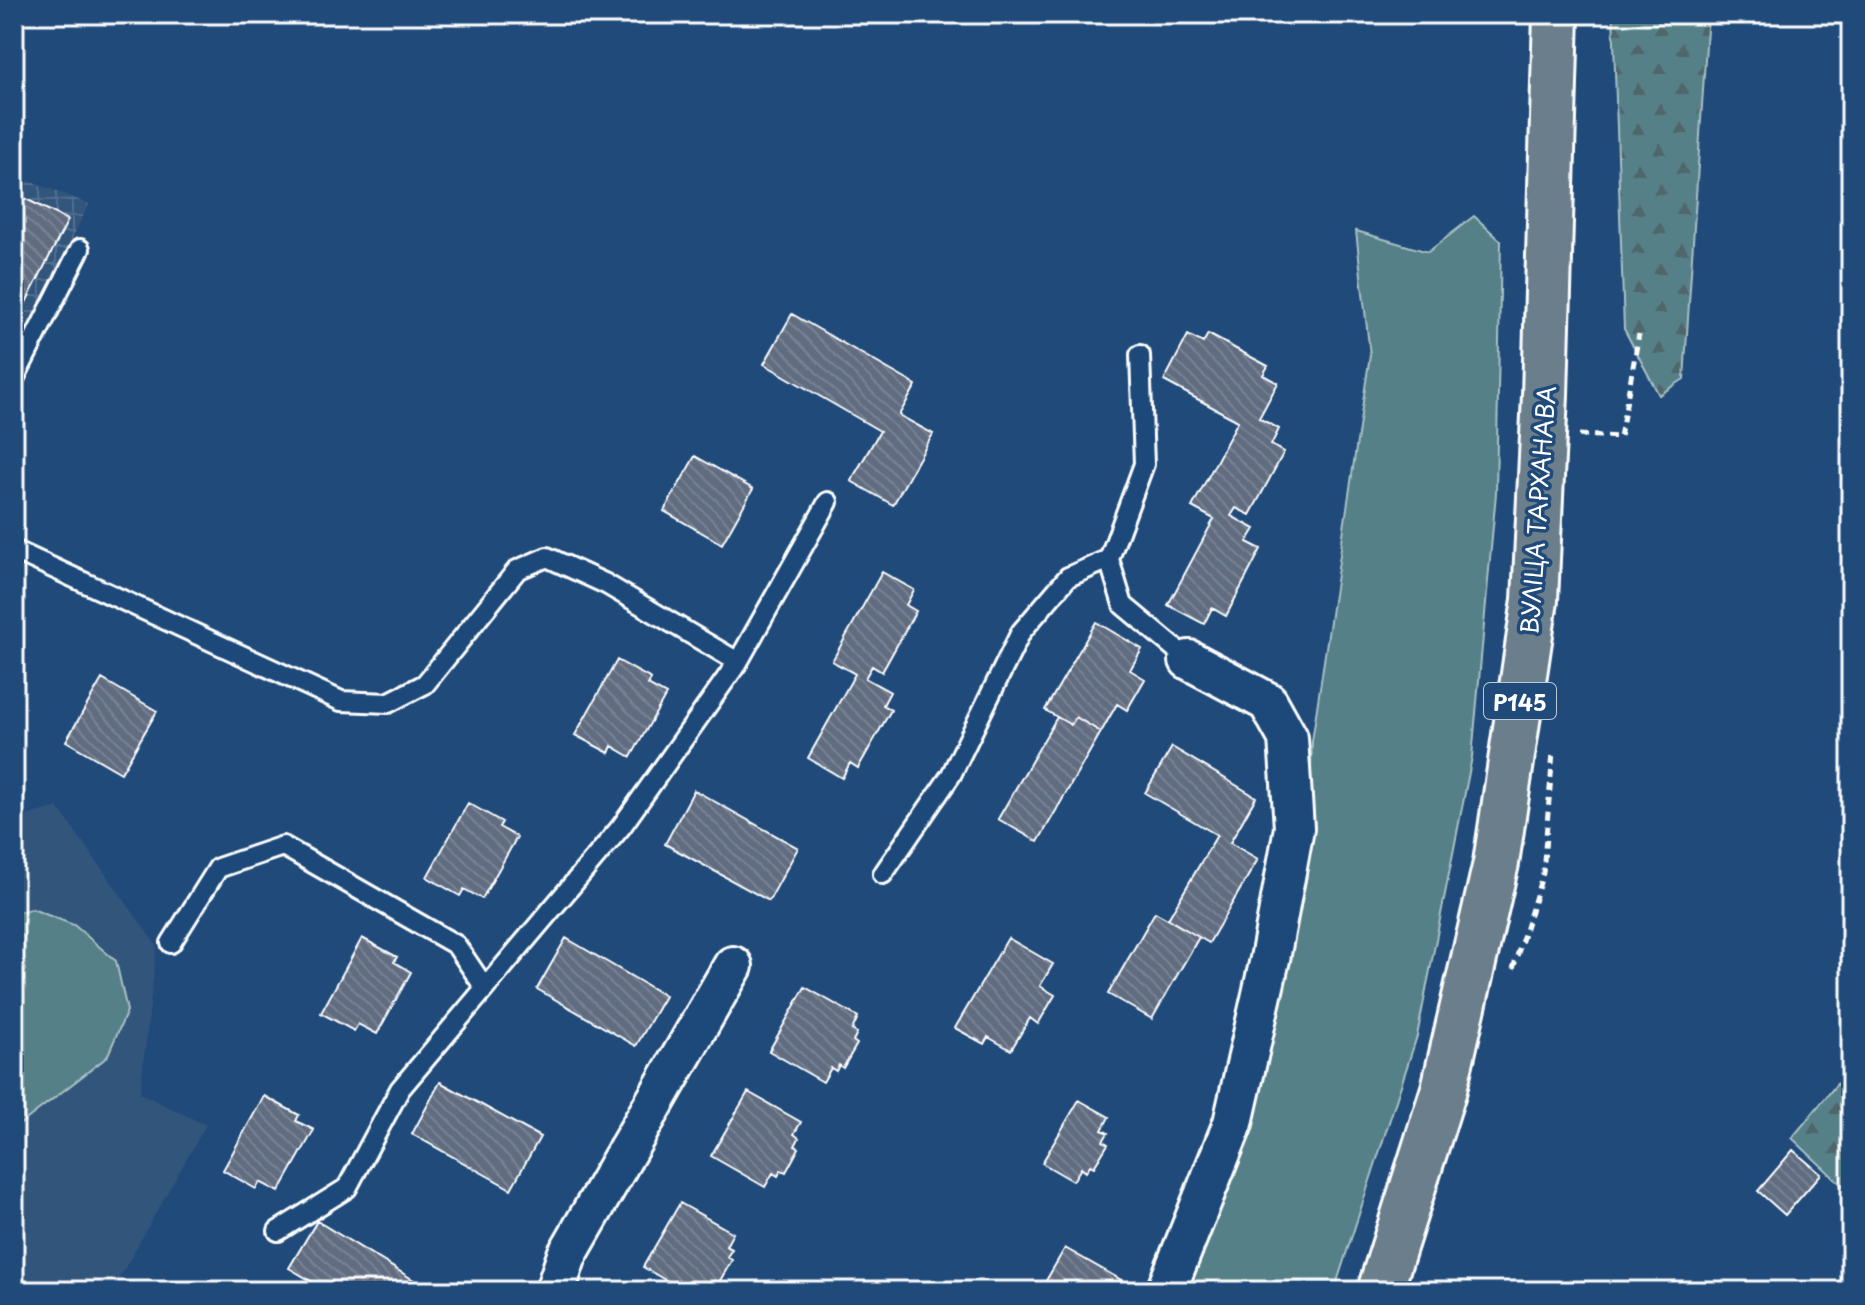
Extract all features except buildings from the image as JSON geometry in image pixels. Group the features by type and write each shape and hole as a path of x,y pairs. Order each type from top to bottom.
{"main road":[{"name":"ВУЛІЦА ТАРХАНАВА","path":"1389,1289 1444,1089 1496,863 1533,616 1545,395 1556,14"}],"street":[{"path":"1166,1291 1233,1123 1270,959 1294,828 1288,738 1268,702 1189,660"},
{"path":"555,1291 567,1255 733,966"}],"lane":[{"path":"14,379 80,249"},
{"path":"1140,355 1144,464 1109,559 1123,605 1189,660"},
{"path":"278,1231 347,1188 400,1089 621,827 738,662 828,502"},
{"path":"14,550 341,701 388,703 425,684 517,570 547,557 606,584 738,662"},
{"path":"883,874 951,775 1021,632 1068,577 1109,559"},
{"path":"171,943 218,868 283,846 456,945 485,988"}],"path":[{"path":"1579,434 1620,437 1639,334"}],"shaded area":[{"path":"14,175 89,204 14,358"},
{"path":"58,807 157,946 140,1093 206,1125 112,1291 14,1291 14,819"}],"green space":[{"path":"1613,14 1708,14 1684,379 1659,395 1624,329"},
{"path":"1474,216 1501,241 1496,493 1472,757 1417,1036 1334,1291 1185,1291 1249,1139 1307,876 1312,741 1370,355 1356,231 1428,252"},
{"path":"32,909 74,925 116,961 127,1011 107,1057 14,1129 14,913"},
{"path":"1851,1067 1851,1194 1792,1138"}]}
